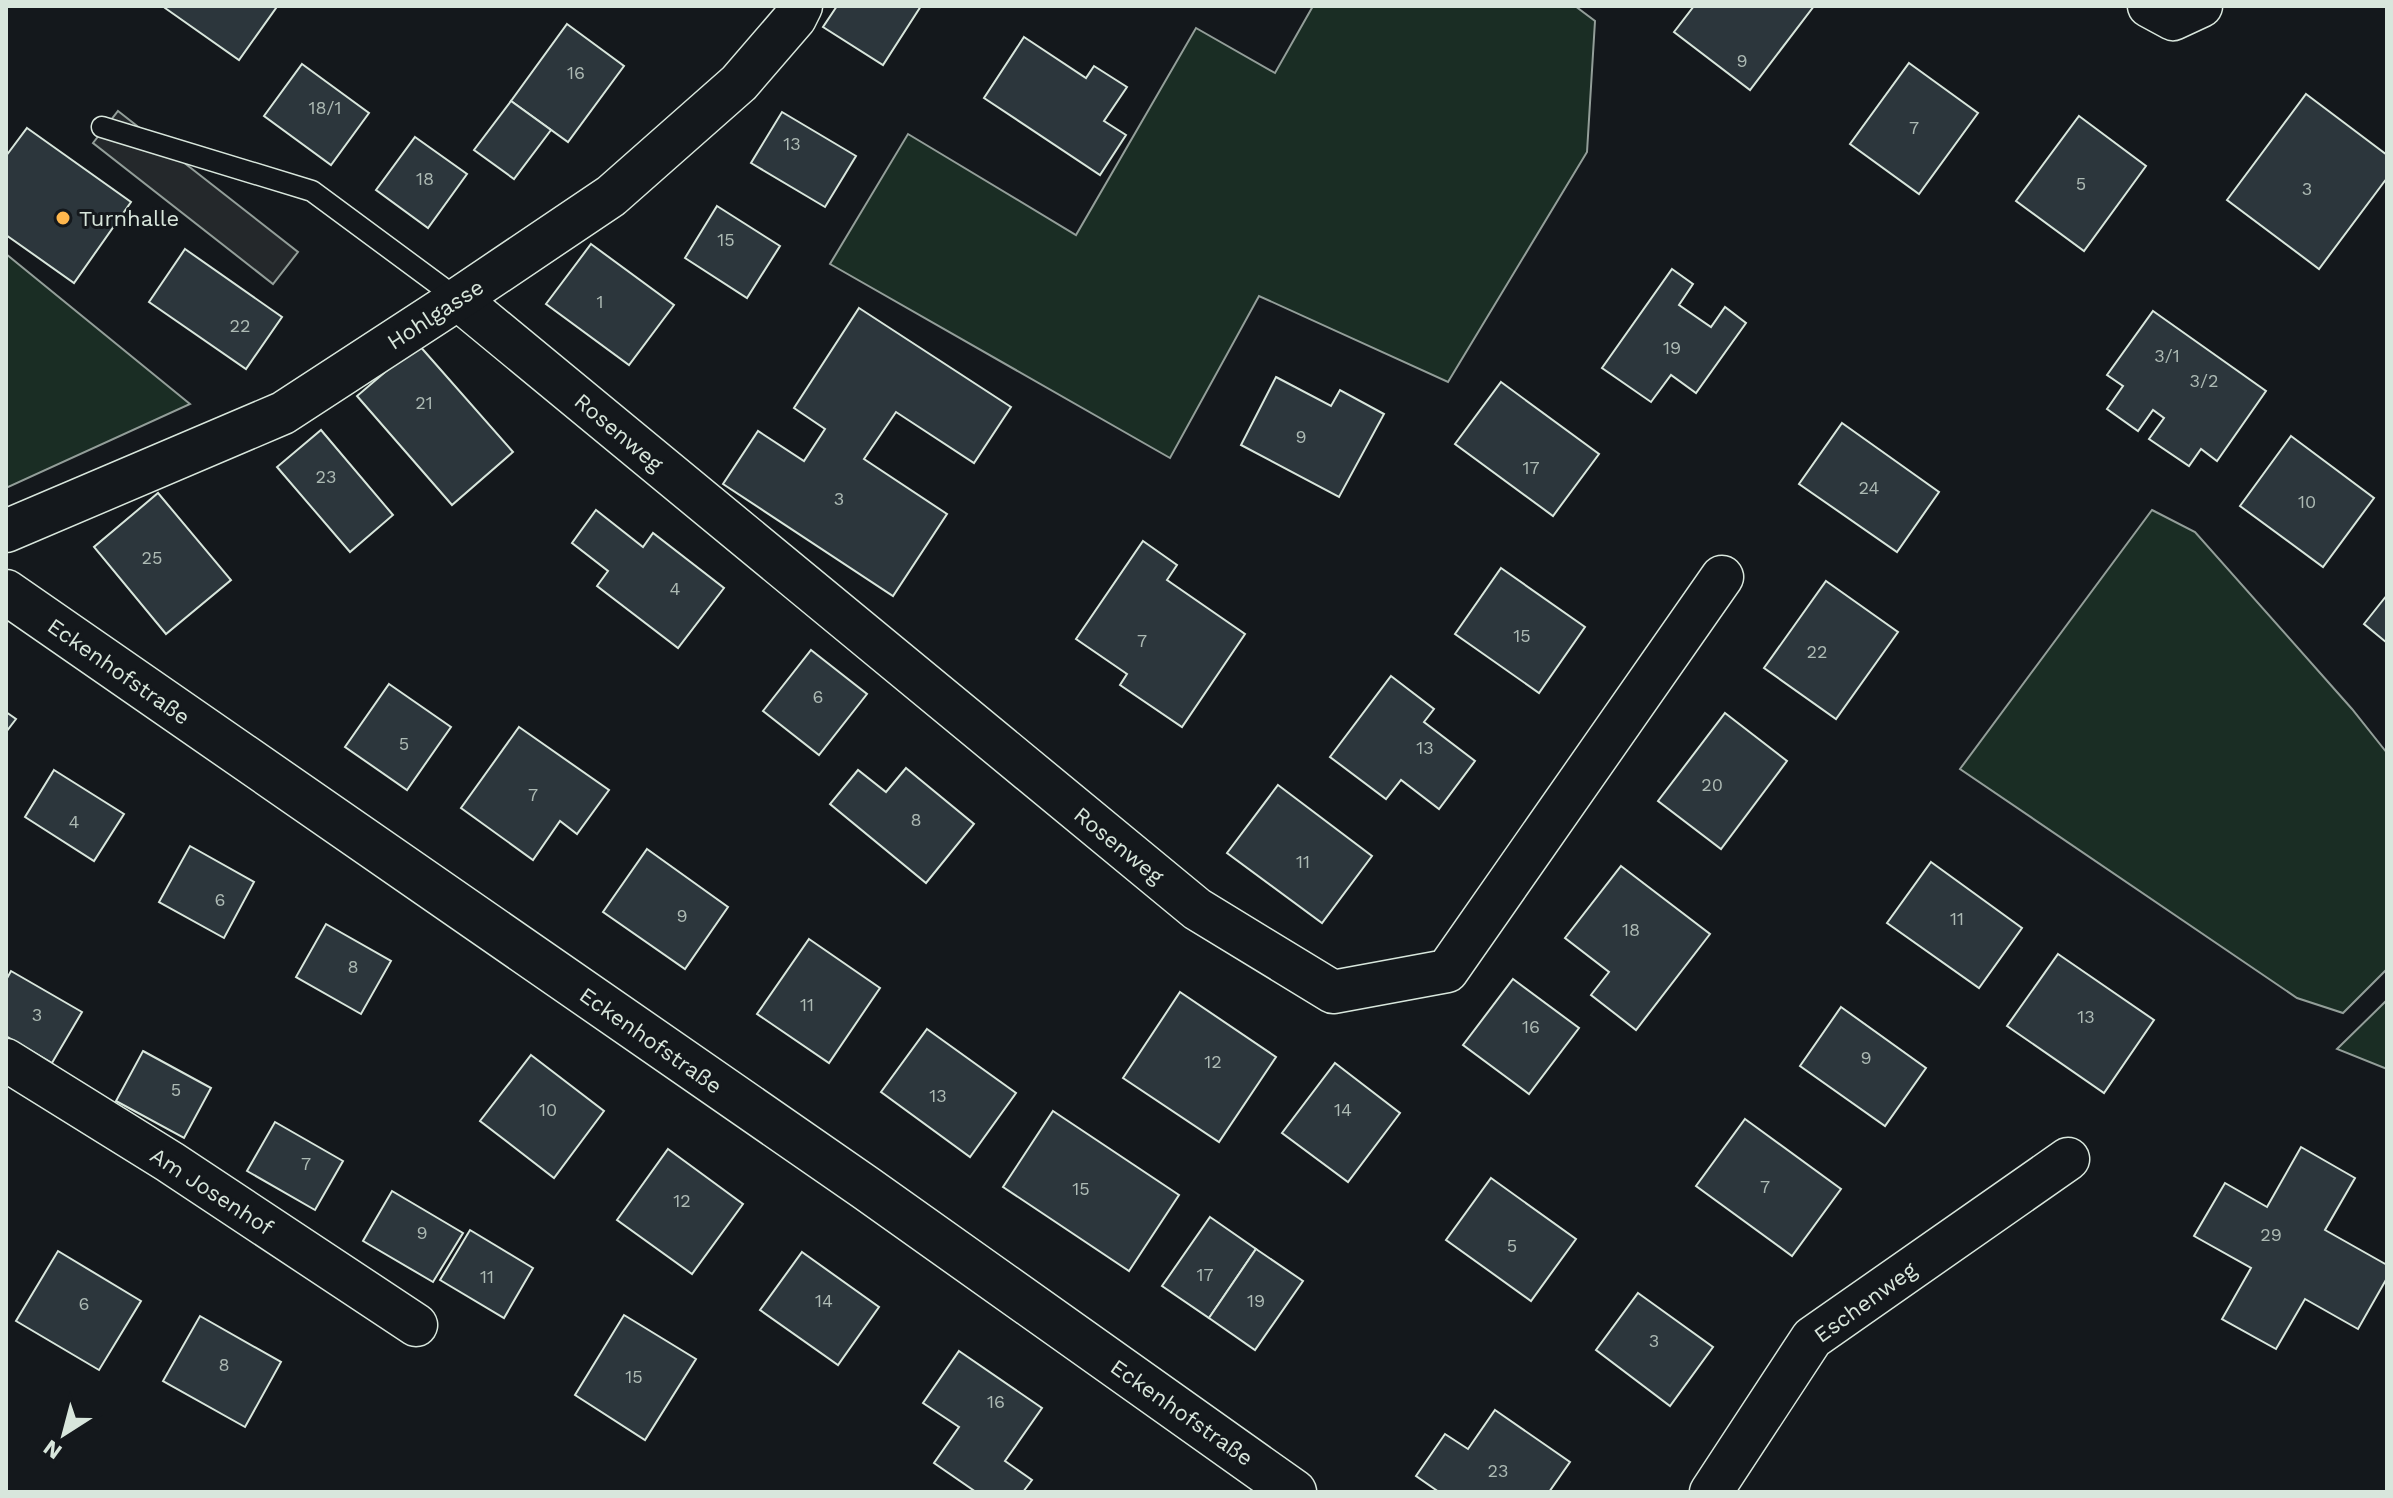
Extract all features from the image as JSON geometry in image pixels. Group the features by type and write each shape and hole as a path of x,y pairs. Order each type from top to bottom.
{"street":[{"name":"Hohlgasse","path":"6,531 283,413 458,299 611,196 739,83 795,18 801,6"},
{"path":"2149,6 2173,19 2201,6"},
{"name":"Rosenweg","path":"458,299 1197,909 1333,992 1447,971 1722,577"},
{"name":"Eckenhofstraße","path":"6,592 866,1188 1294,1492"},
{"name":"Am Josenhof","path":"6,1060 170,1162 416,1325"},
{"name":"Eschenweg","path":"1711,1492 1812,1338 2068,1159"}],"lane":[{"path":"102,127 312,191 458,299"}],"green space":[{"path":"1313,6 1575,6 1595,21 1587,152 1448,382 1259,296 1170,458 830,264 908,134 1076,235 1196,28 1275,73"},
{"path":"6,254 190,404 6,488"},
{"path":"2152,510 2195,532 2352,709 2387,753 2387,969 2343,1013 2297,998 1960,769"},
{"path":"2387,1000 2387,1069 2337,1049"}],"shaded area":[{"path":"118,111 298,252 273,284 93,143"}],"building":[{"path":"166,6 274,6 276,8 239,60"},
{"path":"837,6 921,6 883,65 823,27"},
{"path":"1694,6 1814,6 1750,90 1674,32"},
{"path":"567,24 624,66 568,142 511,101"},
{"path":"1024,37 1086,78 1094,66 1127,87 1104,121 1126,135 1100,175 984,98"},
{"path":"1909,63 1978,113 1919,194 1850,144"},
{"path":"302,64 369,113 331,165 264,116"},
{"path":"2306,94 2387,155 2387,178 2319,269 2227,200"},
{"path":"511,101 551,130 514,179 474,150"},
{"path":"782,112 856,156 825,207 751,163"},
{"path":"2079,116 2146,166 2084,251 2016,201"},
{"name":"Turnhalle","path":"27,128 131,202 74,283 6,235 6,156"},
{"path":"415,137 467,174 428,228 376,190"},
{"path":"717,206 780,246 747,298 685,258"},
{"path":"591,244 674,305 629,365 546,304"},
{"path":"185,249 282,317 246,369 149,302"},
{"path":"1672,269 1693,284 1679,305 1711,327 1725,307 1746,323 1696,393 1671,375 1651,402 1602,368"},
{"path":"859,308 1011,407 974,463 896,412 864,459 947,514 893,596 723,484 758,431 804,461 825,429 794,408"},
{"path":"2153,311 2266,391 2217,461 2201,449 2189,466 2149,439 2164,418 2153,410 2138,431 2107,409 2123,386 2107,375"},
{"path":"418,344 513,452 452,505 357,396"},
{"path":"1276,377 1331,406 1340,390 1384,414 1339,497 1241,445"},
{"path":"1501,382 1599,454 1553,516 1455,444"},
{"path":"1842,423 1939,492 1897,552 1799,484"},
{"path":"321,430 393,515 350,552 277,467"},
{"path":"2291,436 2374,498 2323,567 2240,506"},
{"path":"158,493 231,580 166,634 94,547"},
{"path":"596,510 643,547 653,533 724,588 678,648 597,586 608,571 572,543"},
{"path":"1143,541 1177,565 1167,580 1245,634 1182,727 1120,685 1127,674 1076,639"},
{"path":"1501,568 1585,627 1539,693 1455,634"},
{"path":"1826,581 1898,632 1836,719 1764,668"},
{"path":"2387,595 2387,643 2364,624"},
{"path":"811,650 867,694 819,755 763,711"},
{"path":"1391,676 1434,709 1424,722 1475,761 1439,809 1401,780 1386,799 1330,757"},
{"path":"389,684 451,727 407,790 345,747"},
{"path":"6,712 16,719 6,732"},
{"path":"1725,713 1787,761 1721,849 1658,801"},
{"path":"519,727 609,790 577,834 560,821 533,860 461,808"},
{"path":"906,768 974,824 926,883 830,804 858,770 886,792"},
{"path":"54,770 124,814 94,861 25,817"},
{"path":"1278,785 1372,856 1322,923 1227,853"},
{"path":"190,846 254,882 224,938 159,902"},
{"path":"647,849 728,907 685,969 603,912"},
{"path":"1931,862 2022,928 1979,988 1887,923"},
{"path":"1621,866 1710,934 1636,1030 1591,995 1609,972 1565,938"},
{"path":"326,924 391,961 361,1014 296,977"},
{"path":"809,939 880,988 829,1063 757,1014"},
{"path":"2058,954 2154,1020 2104,1093 2007,1026"},
{"path":"11,971 82,1012 52,1063 6,1036 6,980"},
{"path":"1513,979 1579,1028 1529,1094 1463,1045"},
{"path":"1180,992 1276,1057 1219,1142 1123,1078"},
{"path":"1841,1007 1926,1068 1885,1126 1800,1066"},
{"path":"927,1029 1016,1093 970,1157 881,1092"},
{"path":"143,1051 211,1088 184,1138 116,1101"},
{"path":"531,1055 604,1111 554,1178 480,1121"},
{"path":"1335,1063 1400,1113 1348,1182 1282,1133"},
{"path":"1053,1111 1179,1195 1129,1271 1003,1187"},
{"path":"1745,1119 1841,1189 1792,1256 1696,1186"},
{"path":"275,1122 343,1161 315,1210 247,1171"},
{"path":"2301,1147 2355,1178 2325,1230 2387,1265 2387,1278 2358,1329 2305,1299 2276,1349 2222,1319 2251,1268 2194,1236 2225,1183 2267,1207"},
{"path":"668,1149 743,1204 692,1274 617,1220"},
{"path":"1491,1178 1576,1239 1531,1301 1446,1240"},
{"path":"392,1191 463,1233 433,1282 363,1241"},
{"path":"1210,1217 1256,1249 1209,1318 1162,1286"},
{"path":"470,1230 533,1268 504,1318 440,1280"},
{"path":"1256,1249 1303,1281 1255,1350 1209,1318"},
{"path":"58,1251 141,1301 99,1370 16,1321"},
{"path":"802,1252 879,1307 838,1365 760,1310"},
{"path":"1638,1293 1713,1347 1670,1406 1596,1350"},
{"path":"624,1315 696,1359 645,1440 575,1395"},
{"path":"200,1316 281,1362 245,1427 163,1381"},
{"path":"959,1351 1042,1408 1005,1461 1032,1480 1023,1492 976,1492 934,1463 959,1427 923,1403"},
{"path":"1495,1410 1570,1462 1549,1492 1439,1492 1416,1476 1445,1434 1468,1449"}],"place":[{"name":"Turnhalle","path":"63,218"}]}
